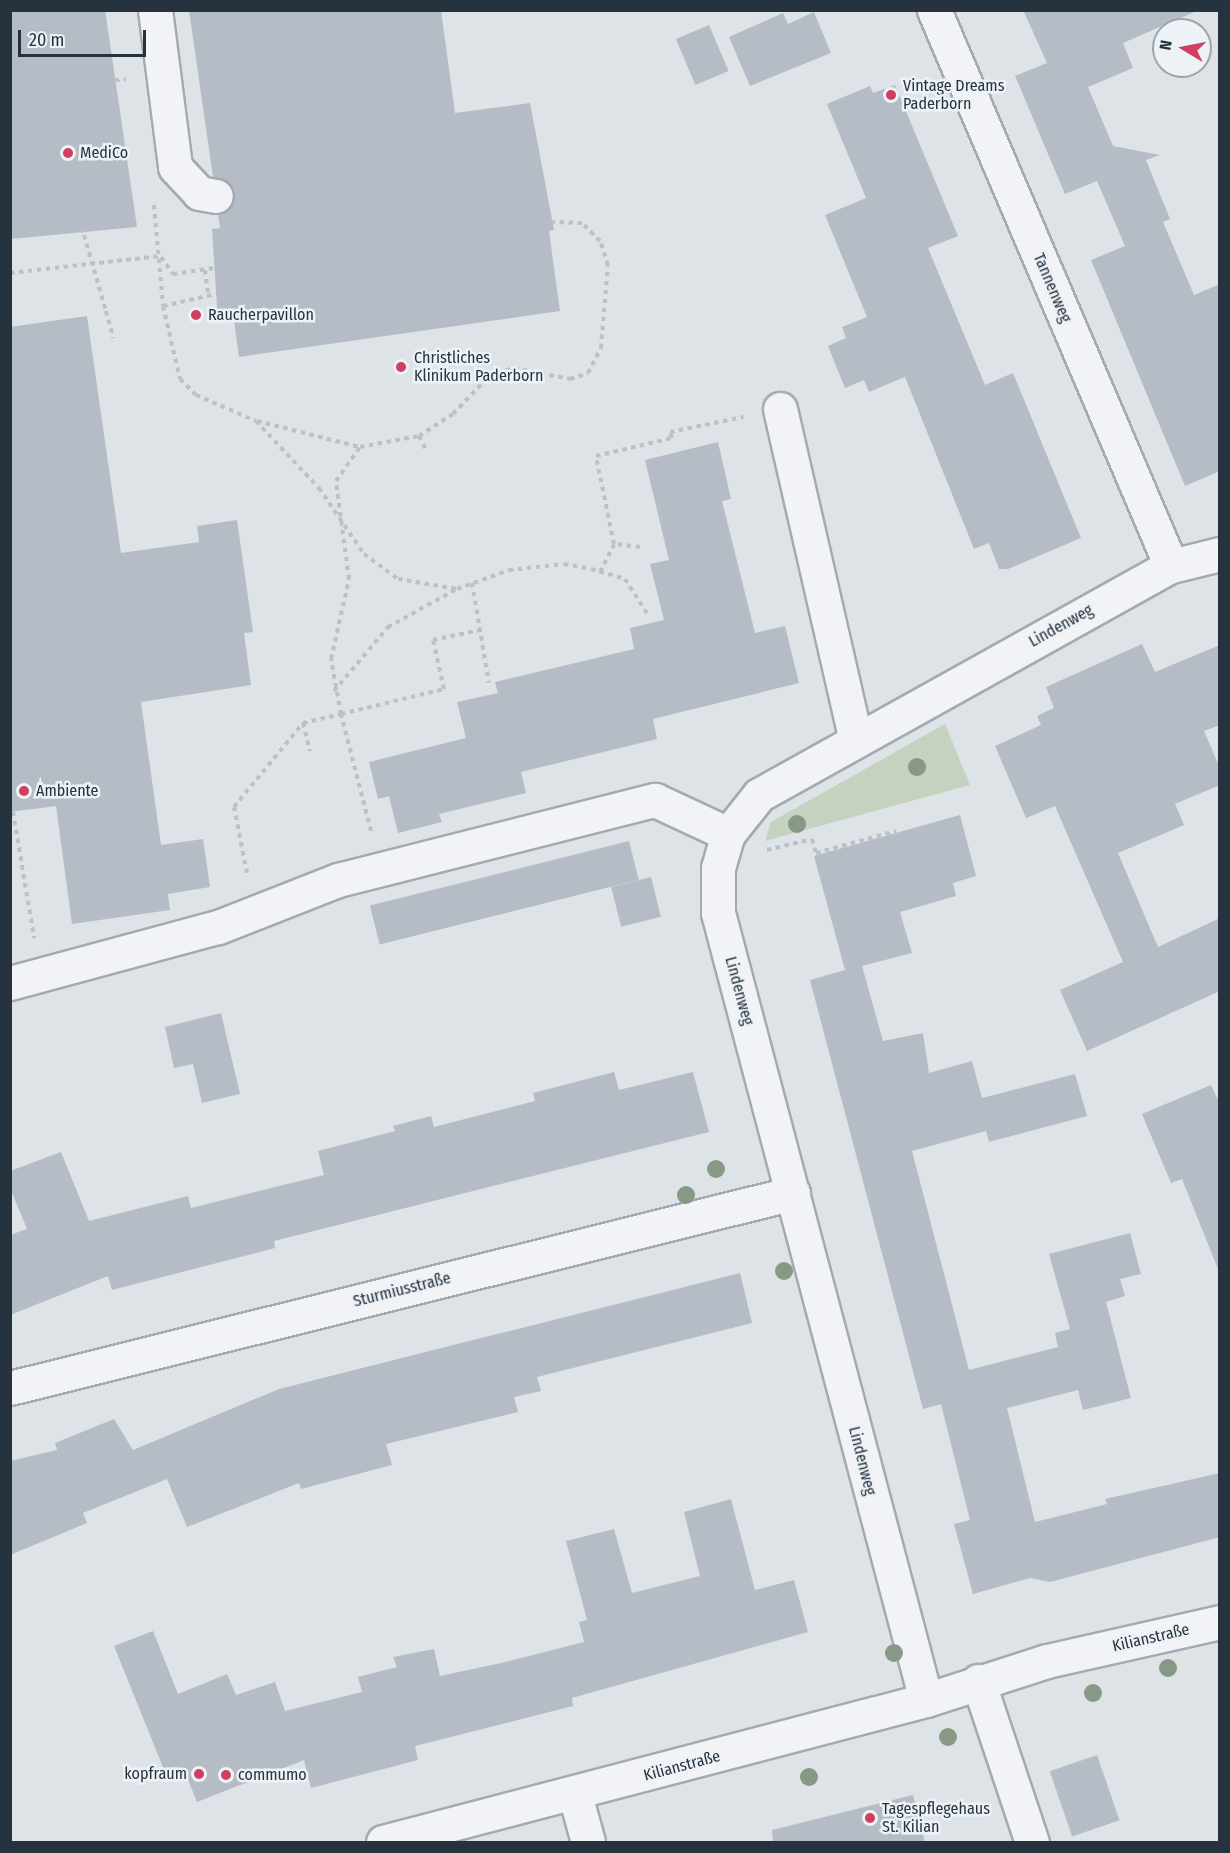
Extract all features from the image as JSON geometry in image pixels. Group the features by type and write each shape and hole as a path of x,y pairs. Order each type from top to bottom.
{"street":[{"path":"156,10 175,167 199,193 216,196"},
{"name":"Tannenweg","path":"934,10 1171,566"},
{"path":"780,409 856,740"},
{"name":"Lindenweg","path":"926,1700 718,914 718,868 728,834 759,795 1171,566 1220,554"},
{"path":"25,979 218,927 255,909 381,869 655,800 728,834"},
{"name":"Sturmiusstraße","path":"10,1388 793,1193"},
{"name":"Kilianstraße","path":"383,1842 575,1795 926,1700 978,1681 1220,1622"},
{"path":"978,1681 1032,1842"},
{"path":"575,1795 588,1842"}],"path":[{"path":"160,256 163,306 180,379 196,395 256,421 360,447 419,436 453,414 489,376 514,368 570,379 588,373 601,348 608,265 600,241 582,223 552,222"},
{"path":"82,228 113,338"},
{"path":"160,256 173,274 215,268"},
{"path":"10,273 160,256"},
{"path":"205,270 208,296"},
{"path":"163,306 216,294"},
{"path":"600,572 614,544 596,456 672,438 670,432 780,409"},
{"path":"256,421 344,523 364,554 398,579 457,589"},
{"path":"419,436 426,450"},
{"path":"360,447 336,481 344,523 349,579 331,659 334,692 381,869"},
{"path":"614,544 640,547"},
{"path":"334,692 388,627 457,589 509,570 564,564 625,579 648,615"},
{"path":"472,583 489,683"},
{"path":"255,909 234,807 303,723 444,689 432,640 480,630"},
{"path":"303,723 310,751"},
{"path":"13,812 25,979"},
{"path":"728,834 765,851 812,839 816,853 896,831"}],"green space":[{"path":"945,724 970,785 765,841 771,822"}],"building":[{"name":"MediCo","path":"10,10 105,10 137,227 10,239"},
{"path":"189,10 441,10 455,113 530,103 554,230 549,231 560,311 239,357 234,320 218,322 212,229 220,228 218,214 231,208 234,190 213,177"},
{"path":"1023,10 1199,10 1181,18 1152,18 1152,30 1123,43 1133,68 1088,87 1113,146 1160,155 1146,160 1170,219 1163,222 1194,295 1220,284 1220,471 1185,486 1091,260 1125,246 1097,181 1065,194 1015,76 1047,63"},
{"path":"814,12 831,53 750,86 729,37 783,13 788,24"},
{"path":"709,25 729,71 695,85 676,39"},
{"path":"895,85 958,236 928,248 985,385 1013,373 1081,538 1008,569 999,569 989,543 974,549 905,377 869,392 864,380 845,388 828,346 846,338 842,327 867,317 825,215 866,198 827,104 870,86 873,93"},
{"path":"87,316 121,553 199,542 197,526 237,520 253,632 244,633 251,685 141,702 161,845 203,839 210,887 168,894 170,910 72,924 56,806 10,812 10,327"},
{"path":"718,442 731,499 722,501 755,633 785,626 799,683 653,719 657,739 521,772 526,793 439,814 442,822 398,833 389,796 378,799 369,762 466,738 457,702 498,693 495,682 634,649 630,628 664,620 650,564 669,560 645,460"},
{"path":"1142,644 1155,672 1220,645 1220,725 1204,731 1220,768 1220,785 1175,804 1184,825 1118,853 1158,947 1220,918 1220,991 1087,1051 1060,990 1123,962 1055,806 1026,818 995,746 1041,725 1037,716 1054,708 1046,687"},
{"path":"960,815 976,876 953,883 956,896 900,912 912,953 862,966 883,1041 923,1033 929,1073 972,1061 982,1098 1075,1074 1087,1116 989,1142 986,1131 912,1151 969,1370 1058,1347 1055,1333 1070,1329 1049,1254 1130,1233 1141,1274 1120,1279 1125,1296 1106,1302 1131,1398 1083,1410 1078,1390 1007,1408 1035,1522 1107,1504 1105,1499 1220,1473 1220,1537 1050,1582 1030,1578 973,1594 954,1524 970,1520 941,1404 923,1409 810,980 845,970 814,856"},
{"path":"629,841 639,880 380,944 370,906"},
{"path":"651,877 661,917 621,927 611,887"},
{"path":"221,1013 240,1094 202,1103 193,1064 174,1068 165,1027"},
{"path":"614,1072 619,1090 693,1072 709,1132 274,1241 275,1248 112,1290 108,1276 10,1315 10,1235 27,1229 10,1188 10,1171 61,1152 89,1221 188,1196 191,1208 324,1175 318,1151 395,1131 393,1126 431,1116 434,1127 535,1101 533,1093"},
{"path":"1211,1085 1220,1104 1218,1269 1182,1179 1171,1183 1142,1114"},
{"path":"740,1273 752,1323 537,1377 541,1391 514,1397 518,1412 386,1444 392,1465 301,1489 299,1483 187,1527 167,1479 83,1513 87,1523 10,1555 10,1461 57,1450 55,1443 114,1419 133,1450 279,1389"},
{"path":"731,1499 755,1590 794,1580 808,1632 572,1698 573,1706 415,1746 418,1760 311,1788 304,1760 197,1802 184,1770 167,1777 114,1646 153,1631 178,1694 227,1674 236,1695 275,1682 285,1711 362,1692 358,1677 397,1667 393,1657 434,1649 440,1676 501,1663 584,1642 579,1622 587,1620 566,1541 614,1529 632,1593 700,1576 684,1512"},
{"path":"1097,1755 1119,1820 1072,1837 1050,1771"},
{"name":"Tagespflegehaus St. Kilian","path":"913,1795 925,1842 773,1842 772,1830"}],"place":[{"name":"Vintage Dreams Paderborn","path":"891,95"},
{"name":"MediCo","path":"68,153"},
{"name":"Raucherpavillon","path":"196,315"},
{"name":"Christliches Klinikum Paderborn","path":"401,367"},
{"name":"Ambiente","path":"24,791"},
{"name":"kopfraum","path":"199,1774"},
{"name":"commumo","path":"226,1775"},
{"name":"Tagespflegehaus St. Kilian","path":"870,1818"}]}
